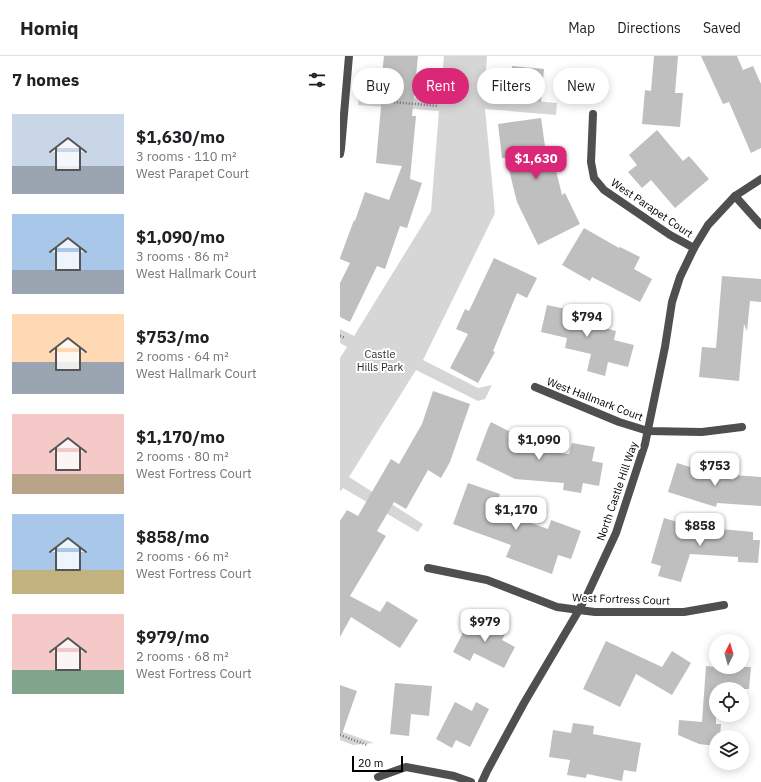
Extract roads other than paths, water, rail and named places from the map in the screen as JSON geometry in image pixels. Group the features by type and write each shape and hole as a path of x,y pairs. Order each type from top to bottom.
{"street":[{"path":"340,154 349,56"},
{"name":"West Parapet Court","path":"593,114 591,162 594,178 604,190 670,235 694,248"},
{"name":"North Castle Hill Way","path":"482,782 524,703 579,610 616,533 645,444 665,347 672,302 680,277 694,248 708,225 735,196 761,179"},
{"path":"735,196 761,225"},
{"name":"West Hallmark Court","path":"535,387 619,422 648,431 702,432 742,427"},
{"name":"West Fortress Court","path":"428,568 487,580 556,607 579,610 595,612 684,612 724,605"},
{"path":"378,777 406,766 454,776 471,782"}],"park label":[{"name":"Castle Hills Park","path":"380,360"}]}
